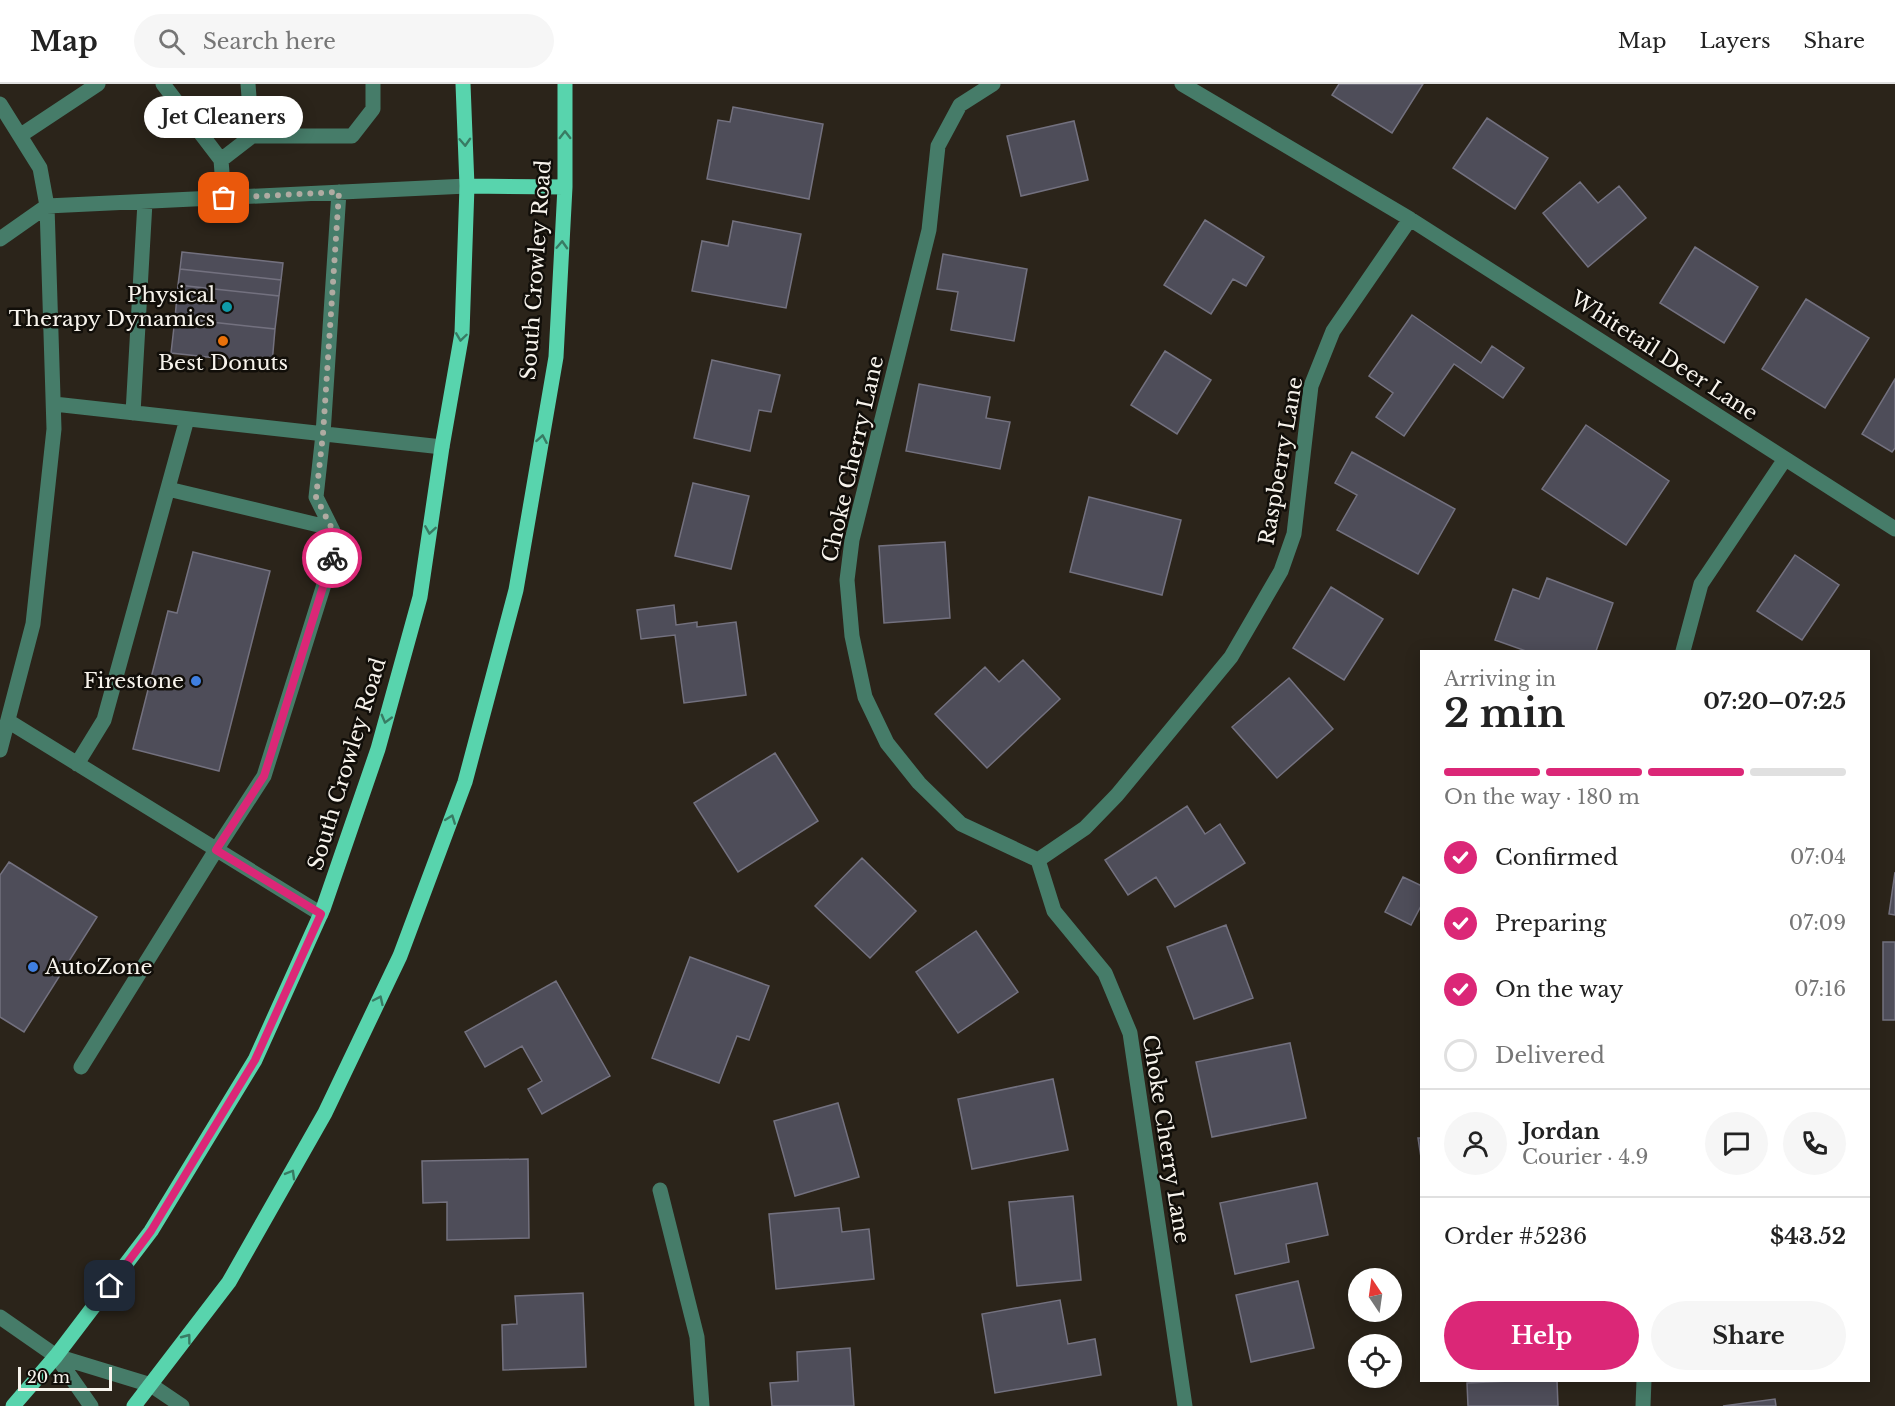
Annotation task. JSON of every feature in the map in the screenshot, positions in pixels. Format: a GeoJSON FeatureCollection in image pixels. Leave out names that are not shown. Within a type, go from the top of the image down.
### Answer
{"type":"FeatureCollection","features":[{"type":"Feature","properties":{"kind":"main road","name":"South Crowley Road"},"geometry":{"type":"LineString","coordinates":[[14,1406],[56,1356],[151,1231],[255,1060],[321,914],[378,749],[420,597],[442,447],[462,333],[467,186],[463,84]]}},
{"type":"Feature","properties":{"kind":"main road","name":"South Crowley Road"},"geometry":{"type":"LineString","coordinates":[[134,1406],[230,1282],[325,1113],[400,956],[465,783],[516,590],[552,381],[565,187],[565,84]]}},
{"type":"Feature","properties":{"kind":"main road"},"geometry":{"type":"LineString","coordinates":[[467,186],[565,187]]}},
{"type":"Feature","properties":{"kind":"street"},"geometry":{"type":"LineString","coordinates":[[21,135],[98,84]]}},
{"type":"Feature","properties":{"kind":"street"},"geometry":{"type":"LineString","coordinates":[[163,84],[221,160],[224,198]]}},
{"type":"Feature","properties":{"kind":"street"},"geometry":{"type":"LineString","coordinates":[[248,84],[252,136]]}},
{"type":"Feature","properties":{"kind":"street"},"geometry":{"type":"LineString","coordinates":[[221,160],[252,136],[352,136],[373,109],[373,84]]}},
{"type":"Feature","properties":{"kind":"street","name":"Choke Cherry Lane"},"geometry":{"type":"LineString","coordinates":[[993,84],[960,105],[938,146],[929,230],[852,540],[847,580],[852,636],[865,697],[887,743],[919,783],[961,824],[1038,860],[1054,910],[1105,973],[1130,1033],[1185,1406]]}},
{"type":"Feature","properties":{"kind":"street"},"geometry":{"type":"LineString","coordinates":[[1182,84],[1410,219]]}},
{"type":"Feature","properties":{"kind":"street"},"geometry":{"type":"LineString","coordinates":[[0,104],[40,168],[47,206],[54,404],[54,429],[33,624],[0,750]]}},
{"type":"Feature","properties":{"kind":"street"},"geometry":{"type":"LineString","coordinates":[[0,239],[47,206],[467,186]]}},
{"type":"Feature","properties":{"kind":"street"},"geometry":{"type":"LineString","coordinates":[[81,1067],[264,776],[332,559],[333,531],[316,497],[323,434],[339,192]]}},
{"type":"Feature","properties":{"kind":"street"},"geometry":{"type":"LineString","coordinates":[[133,412],[145,202]]}},
{"type":"Feature","properties":{"kind":"street","name":"Raspberry Lane"},"geometry":{"type":"LineString","coordinates":[[1038,860],[1084,828],[1117,795],[1232,657],[1281,571],[1294,534],[1311,386],[1334,331],[1410,219]]}},
{"type":"Feature","properties":{"kind":"street","name":"Whitetail Deer Lane"},"geometry":{"type":"LineString","coordinates":[[1410,219],[1895,529]]}},
{"type":"Feature","properties":{"kind":"street"},"geometry":{"type":"LineString","coordinates":[[54,404],[442,447]]}},
{"type":"Feature","properties":{"kind":"street"},"geometry":{"type":"LineString","coordinates":[[77,764],[104,720],[187,419]]}},
{"type":"Feature","properties":{"kind":"street"},"geometry":{"type":"LineString","coordinates":[[1683,650],[1701,584],[1785,459]]}},
{"type":"Feature","properties":{"kind":"street"},"geometry":{"type":"LineString","coordinates":[[168,489],[331,528]]}},
{"type":"Feature","properties":{"kind":"street"},"geometry":{"type":"LineString","coordinates":[[8,721],[321,914]]}},
{"type":"Feature","properties":{"kind":"street"},"geometry":{"type":"LineString","coordinates":[[660,1190],[697,1338],[702,1406]]}},
{"type":"Feature","properties":{"kind":"street"},"geometry":{"type":"LineString","coordinates":[[0,1317],[56,1356],[151,1385],[182,1406]]}},
{"type":"Feature","properties":{"kind":"street"},"geometry":{"type":"LineString","coordinates":[[56,1356],[91,1406]]}},
{"type":"Feature","properties":{"kind":"street"},"geometry":{"type":"LineString","coordinates":[[1643,1406],[1644,1382]]}},
{"type":"Feature","properties":{"kind":"building"},"geometry":{"type":"Polygon","coordinates":[[[1339,84],[1423,84],[1392,133],[1332,95],[1339,84]]]}},
{"type":"Feature","properties":{"kind":"building"},"geometry":{"type":"Polygon","coordinates":[[[733,107],[823,124],[809,199],[707,179],[718,120],[730,122],[733,107]]]}},
{"type":"Feature","properties":{"kind":"building"},"geometry":{"type":"Polygon","coordinates":[[[1487,118],[1548,158],[1515,209],[1453,168],[1487,118]]]}},
{"type":"Feature","properties":{"kind":"building"},"geometry":{"type":"Polygon","coordinates":[[[1074,121],[1088,180],[1021,196],[1007,136],[1074,121]]]}},
{"type":"Feature","properties":{"kind":"building"},"geometry":{"type":"Polygon","coordinates":[[[1580,182],[1598,203],[1619,186],[1646,218],[1588,267],[1543,213],[1580,182]]]}},
{"type":"Feature","properties":{"kind":"building"},"geometry":{"type":"Polygon","coordinates":[[[1205,220],[1264,257],[1246,286],[1233,279],[1211,314],[1164,285],[1205,220]]]}},
{"type":"Feature","properties":{"kind":"building"},"geometry":{"type":"Polygon","coordinates":[[[733,221],[801,234],[786,308],[692,291],[702,241],[728,246],[733,221]]]}},
{"type":"Feature","properties":{"kind":"building"},"geometry":{"type":"Polygon","coordinates":[[[1695,247],[1758,287],[1724,343],[1660,303],[1695,247]]]}},
{"type":"Feature","properties":{"kind":"building"},"geometry":{"type":"Polygon","coordinates":[[[182,252],[283,263],[281,280],[180,269],[182,252]]]}},
{"type":"Feature","properties":{"kind":"building"},"geometry":{"type":"Polygon","coordinates":[[[943,254],[1027,269],[1014,341],[951,330],[958,292],[937,289],[943,254]]]}},
{"type":"Feature","properties":{"kind":"building"},"geometry":{"type":"Polygon","coordinates":[[[180,269],[281,280],[279,296],[178,285],[180,269]]]}},
{"type":"Feature","properties":{"kind":"building","name":"Physical Therapy Dynamics"},"geometry":{"type":"Polygon","coordinates":[[[178,285],[279,296],[275,329],[175,318],[178,285]]]}},
{"type":"Feature","properties":{"kind":"building"},"geometry":{"type":"Polygon","coordinates":[[[1806,299],[1869,338],[1825,408],[1762,369],[1806,299]]]}},
{"type":"Feature","properties":{"kind":"building"},"geometry":{"type":"Polygon","coordinates":[[[1412,315],[1481,363],[1492,346],[1524,368],[1503,398],[1454,364],[1404,436],[1376,417],[1393,393],[1369,376],[1412,315]]]}},
{"type":"Feature","properties":{"kind":"building","name":"Best Donuts"},"geometry":{"type":"Polygon","coordinates":[[[175,318],[275,329],[272,364],[171,353],[175,318]]]}},
{"type":"Feature","properties":{"kind":"building"},"geometry":{"type":"Polygon","coordinates":[[[1165,351],[1211,380],[1177,434],[1131,405],[1165,351]]]}},
{"type":"Feature","properties":{"kind":"building"},"geometry":{"type":"Polygon","coordinates":[[[712,360],[780,375],[771,412],[759,410],[750,451],[694,438],[712,360]]]}},
{"type":"Feature","properties":{"kind":"building"},"geometry":{"type":"Polygon","coordinates":[[[1895,379],[1895,448],[1892,452],[1862,434],[1895,379]]]}},
{"type":"Feature","properties":{"kind":"building"},"geometry":{"type":"Polygon","coordinates":[[[919,384],[990,397],[986,418],[1010,422],[1000,469],[906,451],[919,384]]]}},
{"type":"Feature","properties":{"kind":"building"},"geometry":{"type":"Polygon","coordinates":[[[1586,425],[1669,481],[1626,545],[1542,489],[1586,425]]]}},
{"type":"Feature","properties":{"kind":"building"},"geometry":{"type":"Polygon","coordinates":[[[1352,452],[1455,509],[1418,574],[1337,530],[1357,495],[1335,483],[1352,452]]]}},
{"type":"Feature","properties":{"kind":"building"},"geometry":{"type":"Polygon","coordinates":[[[693,483],[749,496],[731,569],[675,556],[693,483]]]}},
{"type":"Feature","properties":{"kind":"building"},"geometry":{"type":"Polygon","coordinates":[[[1089,497],[1181,520],[1162,595],[1070,572],[1089,497]]]}},
{"type":"Feature","properties":{"kind":"building"},"geometry":{"type":"Polygon","coordinates":[[[945,542],[950,618],[884,623],[879,546],[945,542]]]}},
{"type":"Feature","properties":{"kind":"building","name":"Firestone"},"geometry":{"type":"Polygon","coordinates":[[[193,552],[270,571],[219,771],[133,749],[168,611],[177,613],[193,552]]]}},
{"type":"Feature","properties":{"kind":"building"},"geometry":{"type":"Polygon","coordinates":[[[1795,555],[1839,585],[1802,640],[1757,611],[1795,555]]]}},
{"type":"Feature","properties":{"kind":"building"},"geometry":{"type":"Polygon","coordinates":[[[1547,578],[1613,603],[1596,650],[1523,650],[1495,640],[1513,589],[1539,599],[1547,578]]]}},
{"type":"Feature","properties":{"kind":"building"},"geometry":{"type":"Polygon","coordinates":[[[1331,587],[1383,619],[1344,680],[1293,648],[1331,587]]]}},
{"type":"Feature","properties":{"kind":"building"},"geometry":{"type":"Polygon","coordinates":[[[674,605],[676,625],[697,622],[697,627],[736,622],[746,695],[684,703],[675,635],[641,639],[637,610],[674,605]]]}},
{"type":"Feature","properties":{"kind":"building"},"geometry":{"type":"Polygon","coordinates":[[[1023,660],[1060,699],[987,768],[935,714],[985,667],[999,682],[1023,660]]]}},
{"type":"Feature","properties":{"kind":"building"},"geometry":{"type":"Polygon","coordinates":[[[1289,678],[1333,729],[1277,778],[1232,727],[1289,678]]]}},
{"type":"Feature","properties":{"kind":"building"},"geometry":{"type":"Polygon","coordinates":[[[775,753],[818,821],[738,872],[694,803],[775,753]]]}},
{"type":"Feature","properties":{"kind":"building"},"geometry":{"type":"Polygon","coordinates":[[[1187,806],[1205,834],[1220,824],[1245,863],[1175,907],[1156,877],[1128,895],[1105,860],[1187,806]]]}},
{"type":"Feature","properties":{"kind":"building"},"geometry":{"type":"Polygon","coordinates":[[[862,858],[916,911],[870,958],[815,906],[862,858]]]}},
{"type":"Feature","properties":{"kind":"building","name":"AutoZone"},"geometry":{"type":"Polygon","coordinates":[[[9,862],[97,917],[24,1032],[0,1017],[0,875],[9,862]]]}},
{"type":"Feature","properties":{"kind":"building"},"geometry":{"type":"Polygon","coordinates":[[[1895,872],[1895,915],[1889,914],[1895,872]]]}},
{"type":"Feature","properties":{"kind":"building"},"geometry":{"type":"Polygon","coordinates":[[[1403,877],[1420,885],[1420,908],[1411,925],[1385,912],[1403,877]]]}},
{"type":"Feature","properties":{"kind":"building"},"geometry":{"type":"Polygon","coordinates":[[[1226,925],[1253,998],[1194,1019],[1167,947],[1226,925]]]}},
{"type":"Feature","properties":{"kind":"building"},"geometry":{"type":"Polygon","coordinates":[[[976,931],[1018,992],[958,1033],[916,972],[976,931]]]}},
{"type":"Feature","properties":{"kind":"building"},"geometry":{"type":"Polygon","coordinates":[[[1883,942],[1895,942],[1895,1020],[1883,1020],[1883,942]]]}},
{"type":"Feature","properties":{"kind":"building"},"geometry":{"type":"Polygon","coordinates":[[[690,957],[769,986],[749,1040],[737,1036],[719,1083],[652,1058],[690,957]]]}},
{"type":"Feature","properties":{"kind":"building"},"geometry":{"type":"Polygon","coordinates":[[[556,981],[610,1076],[542,1114],[528,1089],[542,1081],[522,1046],[485,1067],[465,1032],[556,981]]]}},
{"type":"Feature","properties":{"kind":"building"},"geometry":{"type":"Polygon","coordinates":[[[1290,1043],[1306,1118],[1212,1137],[1196,1062],[1290,1043]]]}},
{"type":"Feature","properties":{"kind":"building"},"geometry":{"type":"Polygon","coordinates":[[[1053,1079],[1068,1150],[972,1169],[958,1099],[1053,1079]]]}},
{"type":"Feature","properties":{"kind":"building"},"geometry":{"type":"Polygon","coordinates":[[[838,1103],[859,1177],[795,1196],[774,1121],[838,1103]]]}},
{"type":"Feature","properties":{"kind":"building"},"geometry":{"type":"Polygon","coordinates":[[[528,1159],[529,1238],[447,1240],[447,1202],[423,1203],[422,1161],[528,1159]]]}},
{"type":"Feature","properties":{"kind":"building"},"geometry":{"type":"Polygon","coordinates":[[[1317,1183],[1328,1235],[1286,1244],[1289,1262],[1235,1274],[1220,1203],[1317,1183]]]}},
{"type":"Feature","properties":{"kind":"building"},"geometry":{"type":"Polygon","coordinates":[[[1073,1196],[1081,1280],[1017,1286],[1009,1202],[1073,1196]]]}},
{"type":"Feature","properties":{"kind":"building"},"geometry":{"type":"Polygon","coordinates":[[[839,1208],[842,1232],[869,1229],[874,1279],[776,1289],[769,1214],[839,1208]]]}},
{"type":"Feature","properties":{"kind":"building"},"geometry":{"type":"Polygon","coordinates":[[[1298,1281],[1314,1348],[1251,1362],[1236,1295],[1298,1281]]]}},
{"type":"Feature","properties":{"kind":"building"},"geometry":{"type":"Polygon","coordinates":[[[583,1293],[586,1367],[503,1370],[502,1325],[517,1324],[515,1296],[583,1293]]]}},
{"type":"Feature","properties":{"kind":"building"},"geometry":{"type":"Polygon","coordinates":[[[1060,1300],[1068,1344],[1095,1339],[1101,1375],[995,1393],[982,1314],[1060,1300]]]}},
{"type":"Feature","properties":{"kind":"building"},"geometry":{"type":"Polygon","coordinates":[[[850,1348],[854,1406],[772,1406],[770,1383],[798,1381],[797,1352],[850,1348]]]}},
{"type":"Feature","properties":{"kind":"building"},"geometry":{"type":"Polygon","coordinates":[[[1557,1382],[1558,1406],[1468,1406],[1467,1383],[1557,1382]]]}},
{"type":"Feature","properties":{"kind":"building"},"geometry":{"type":"Polygon","coordinates":[[[1775,1399],[1776,1406],[1723,1406],[1775,1399]]]}},
{"type":"Feature","properties":{"kind":"way so far"},"geometry":{"type":"LineString","coordinates":[[224,198],[339,192],[323,434],[316,497],[333,531],[332,558]]}},
{"type":"Feature","properties":{"kind":"place","name":"Jet Cleaners"},"geometry":{"type":"Point","coordinates":[224,198]}},
{"type":"Feature","properties":{"kind":"place","name":"Physical Therapy Dynamics"},"geometry":{"type":"Point","coordinates":[227,307]}},
{"type":"Feature","properties":{"kind":"place","name":"Best Donuts"},"geometry":{"type":"Point","coordinates":[223,341]}},
{"type":"Feature","properties":{"kind":"place","name":"Firestone"},"geometry":{"type":"Point","coordinates":[196,681]}},
{"type":"Feature","properties":{"kind":"place","name":"AutoZone"},"geometry":{"type":"Point","coordinates":[33,967]}},
{"type":"Feature","properties":{"kind":"route"},"geometry":{"type":"LineString","coordinates":[[110,1286],[151,1231],[255,1060],[321,914],[216,850],[264,776],[332,558]]}}]}
